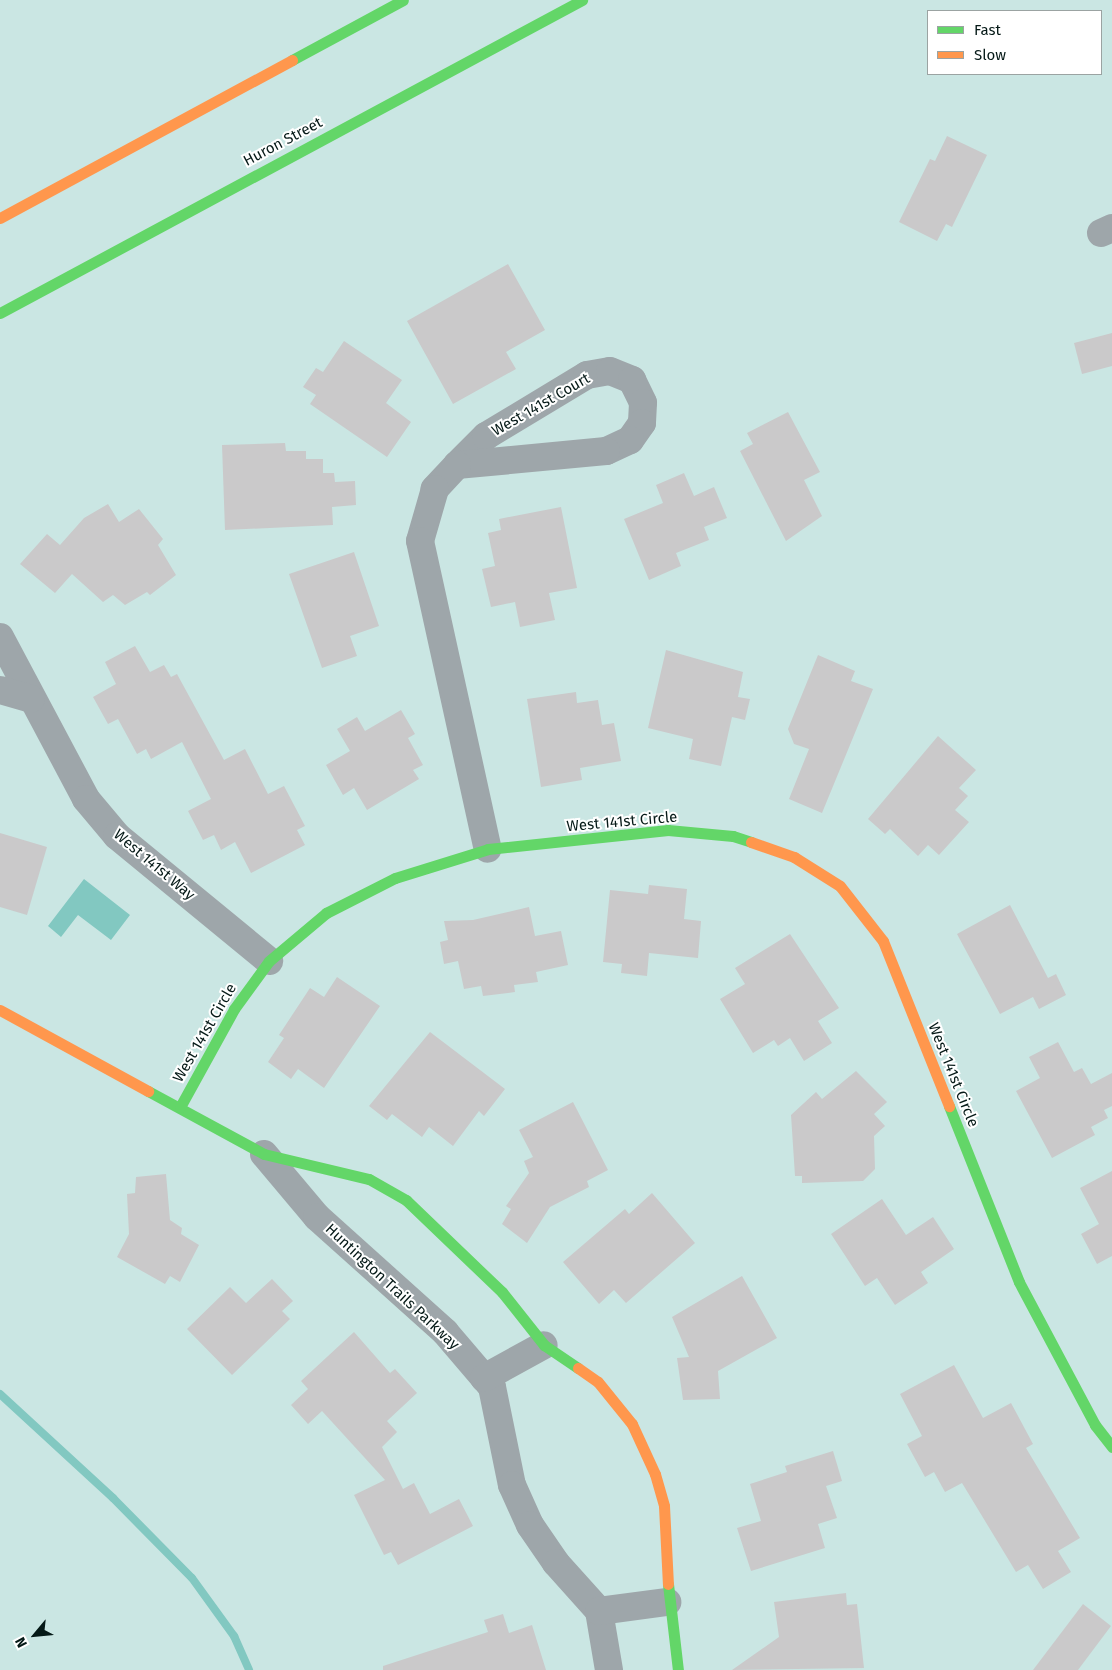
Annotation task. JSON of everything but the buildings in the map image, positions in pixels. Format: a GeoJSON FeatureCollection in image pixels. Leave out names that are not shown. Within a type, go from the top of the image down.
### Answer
{"type":"FeatureCollection","features":[{"type":"Feature","properties":{"kind":"street"},"geometry":{"type":"LineString","coordinates":[[0,218],[403,0]]}},
{"type":"Feature","properties":{"kind":"street","name":"Huron Street"},"geometry":{"type":"LineString","coordinates":[[0,313],[582,0]]}},
{"type":"Feature","properties":{"kind":"street","name":"West 141st Court"},"geometry":{"type":"LineString","coordinates":[[457,465],[606,451],[630,440],[642,423],[643,403],[632,380],[610,371],[587,375],[486,436],[457,465],[435,489],[420,541],[488,850]]}},
{"type":"Feature","properties":{"kind":"street","name":"West 141st Way"},"geometry":{"type":"LineString","coordinates":[[0,637],[31,700],[86,799],[117,836],[269,961]]}},
{"type":"Feature","properties":{"kind":"street"},"geometry":{"type":"LineString","coordinates":[[0,690],[31,700]]}},
{"type":"Feature","properties":{"kind":"street","name":"West 141st Circle"},"geometry":{"type":"LineString","coordinates":[[180,1107],[234,1009],[269,961],[326,913],[396,878],[488,850],[668,830],[724,835],[794,857],[840,886],[883,941],[1019,1282],[1095,1425],[1112,1447]]}},
{"type":"Feature","properties":{"kind":"street","name":"Huntington Trails Parkway"},"geometry":{"type":"LineString","coordinates":[[0,1010],[264,1154],[369,1179],[406,1200],[495,1285],[544,1345],[598,1382],[632,1424],[655,1474],[664,1506],[669,1556],[667,1602],[678,1670]]}},
{"type":"Feature","properties":{"kind":"street","name":"Huntington Trails Parkway"},"geometry":{"type":"LineString","coordinates":[[264,1154],[317,1217],[444,1332],[492,1387],[512,1485],[530,1525],[556,1563],[599,1610]]}},
{"type":"Feature","properties":{"kind":"street"},"geometry":{"type":"LineString","coordinates":[[484,1378],[544,1345]]}},
{"type":"Feature","properties":{"kind":"street"},"geometry":{"type":"LineString","coordinates":[[609,1670],[599,1610],[667,1602]]}},
{"type":"Feature","properties":{"kind":"water"},"geometry":{"type":"Polygon","coordinates":[[[84,879],[130,915],[111,940],[78,915],[61,937],[48,926],[84,879]]]}},
{"type":"Feature","properties":{"kind":"waterway"},"geometry":{"type":"LineString","coordinates":[[0,1394],[113,1498],[192,1578],[234,1636],[249,1670]]}},
{"type":"Feature","properties":{"kind":"traffic: fast"},"geometry":{"type":"LineString","coordinates":[[292,60],[403,0]]}},
{"type":"Feature","properties":{"kind":"traffic: fast"},"geometry":{"type":"LineString","coordinates":[[0,313],[582,0]]}},
{"type":"Feature","properties":{"kind":"traffic: fast"},"geometry":{"type":"LineString","coordinates":[[180,1107],[234,1009],[269,961],[326,913],[395,878],[488,849],[668,830],[733,836],[751,842]]}},
{"type":"Feature","properties":{"kind":"traffic: fast"},"geometry":{"type":"LineString","coordinates":[[148,1091],[264,1154],[369,1179],[406,1200],[502,1292],[544,1345],[578,1368]]}},
{"type":"Feature","properties":{"kind":"traffic: fast"},"geometry":{"type":"LineString","coordinates":[[949,1106],[1019,1282],[1095,1425],[1112,1447]]}},
{"type":"Feature","properties":{"kind":"traffic: fast"},"geometry":{"type":"LineString","coordinates":[[668,1584],[678,1670]]}},
{"type":"Feature","properties":{"kind":"traffic: slow"},"geometry":{"type":"LineString","coordinates":[[0,218],[292,60]]}},
{"type":"Feature","properties":{"kind":"traffic: slow"},"geometry":{"type":"LineString","coordinates":[[751,842],[794,857],[840,886],[883,941],[949,1106]]}},
{"type":"Feature","properties":{"kind":"traffic: slow"},"geometry":{"type":"LineString","coordinates":[[0,1010],[148,1091]]}},
{"type":"Feature","properties":{"kind":"traffic: slow"},"geometry":{"type":"LineString","coordinates":[[578,1368],[598,1382],[632,1424],[655,1474],[664,1506],[668,1584]]}}]}
